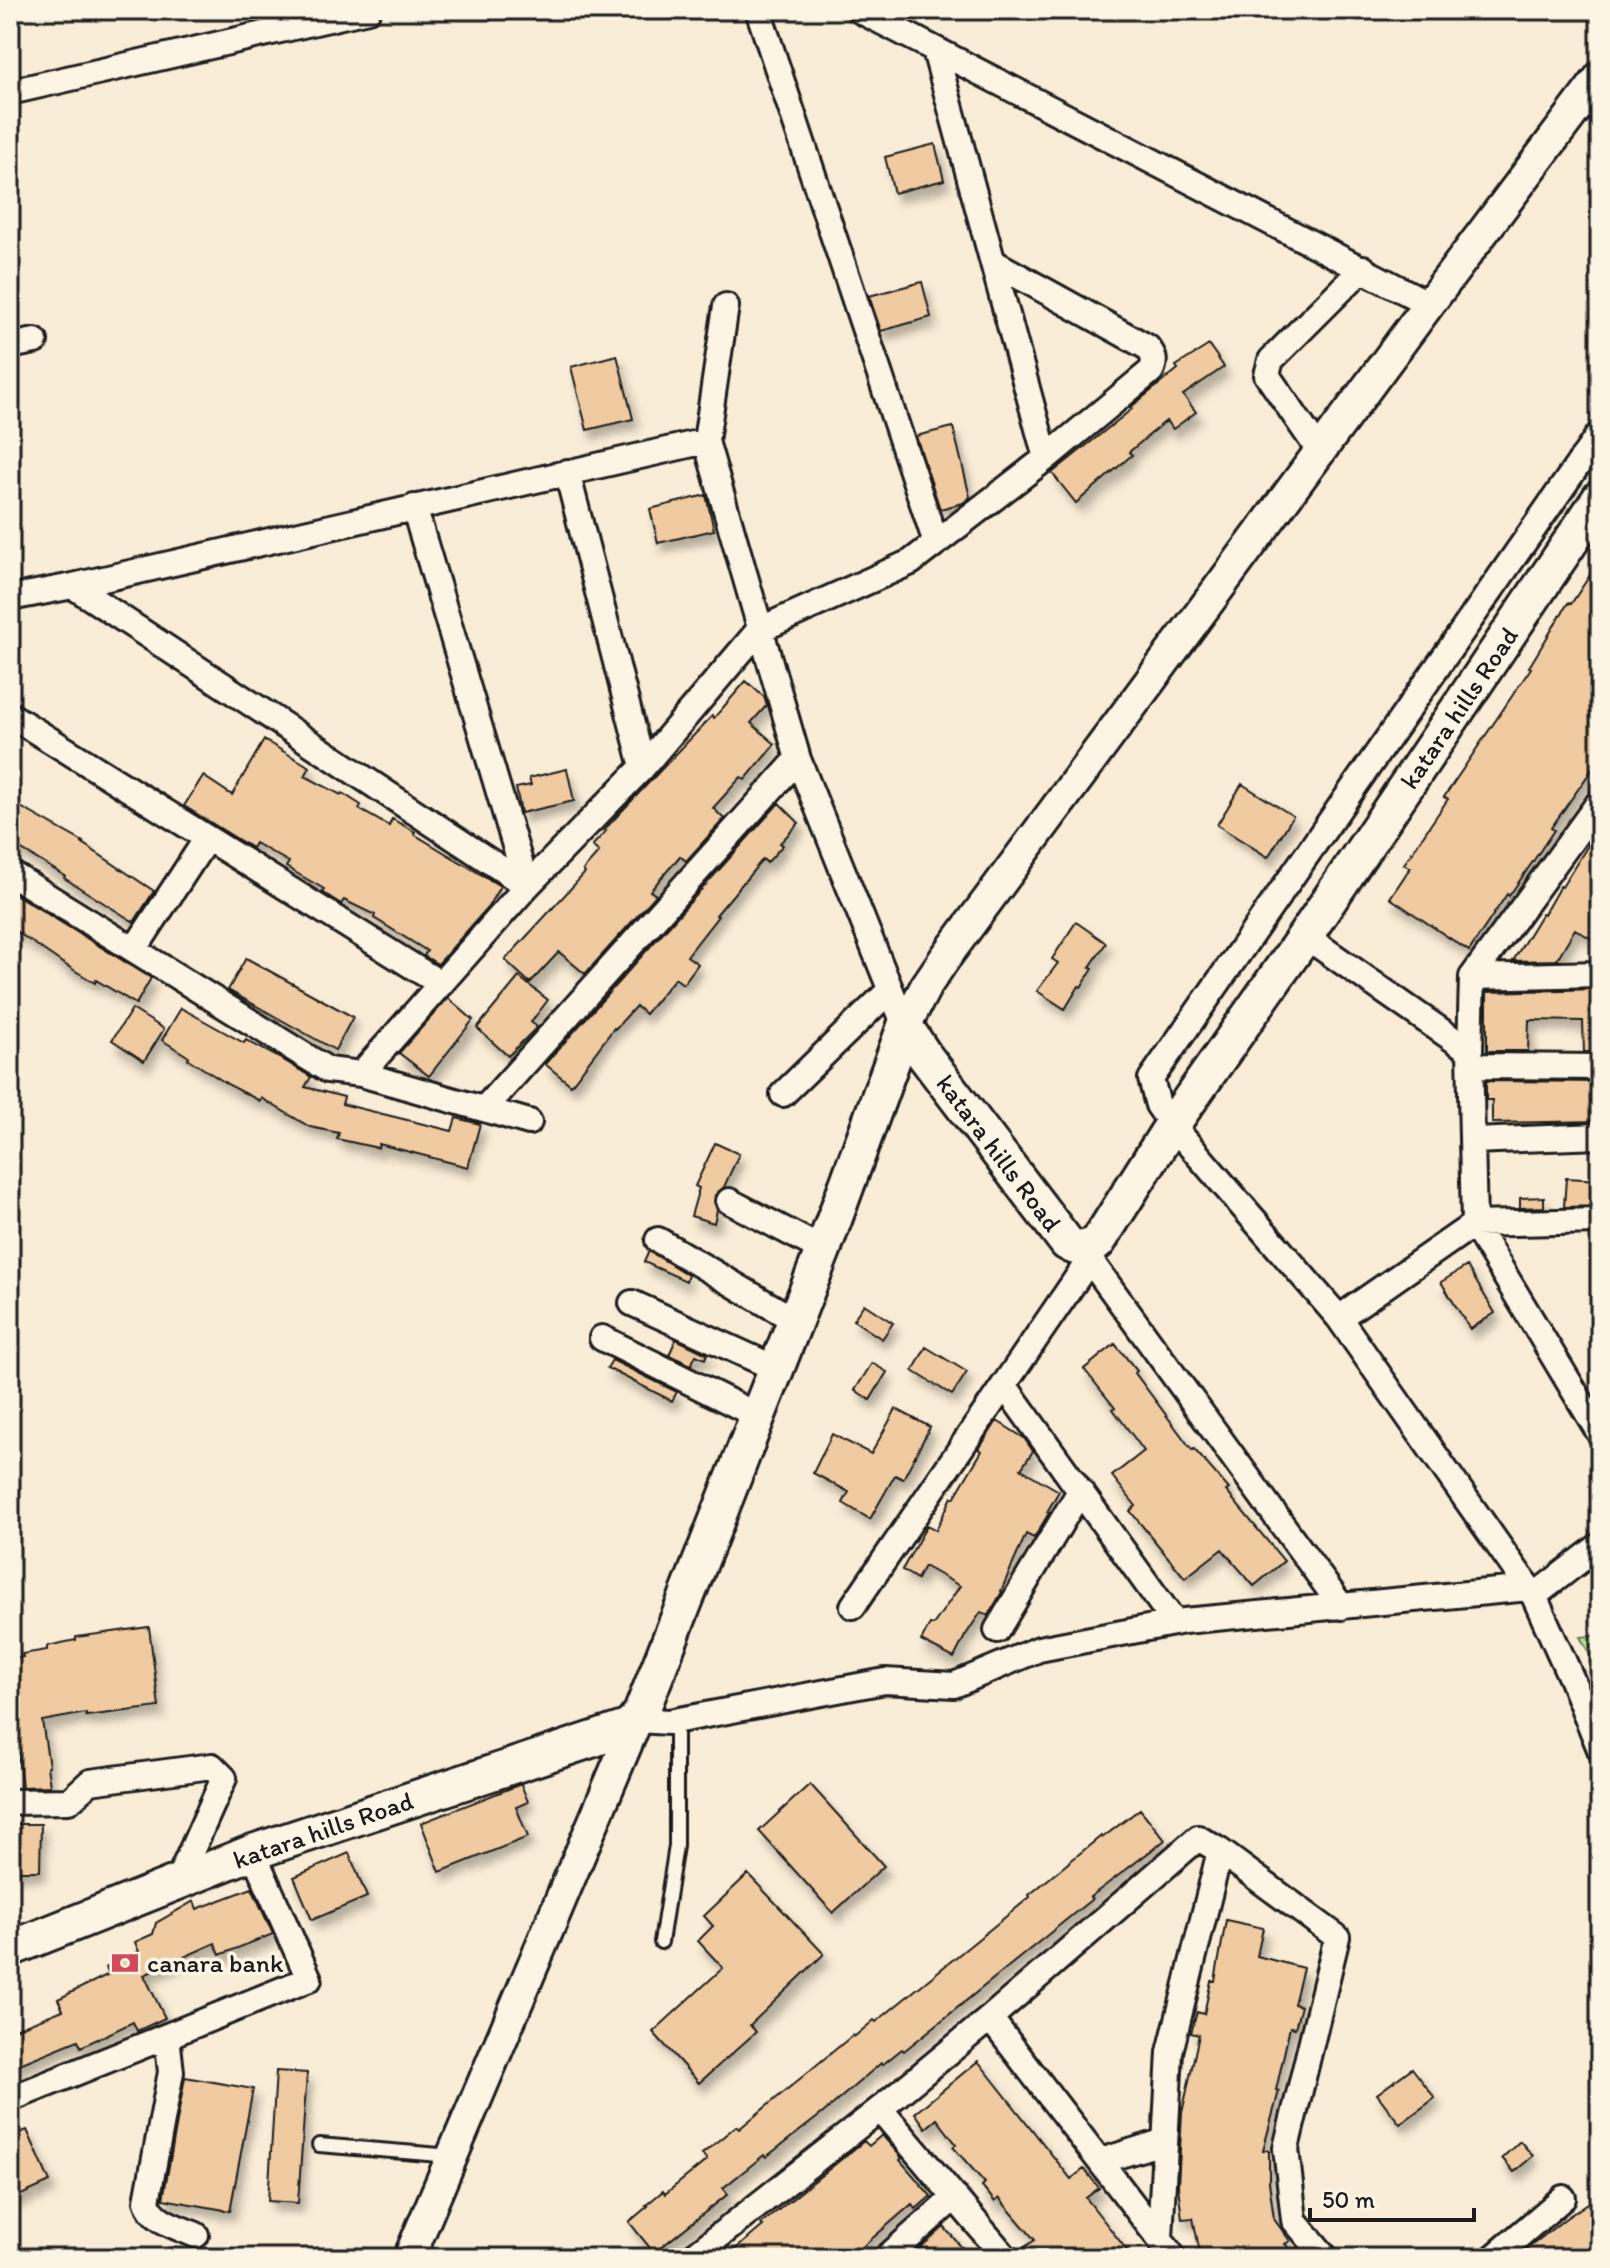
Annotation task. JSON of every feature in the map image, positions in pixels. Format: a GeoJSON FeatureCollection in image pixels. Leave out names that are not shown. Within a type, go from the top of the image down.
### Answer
{"type":"FeatureCollection","features":[{"type":"Feature","properties":{"kind":"main road","name":"katara hills Road"},"geometry":{"type":"LineString","coordinates":[[905,1026],[1067,1243],[1086,1254],[1098,1242],[1172,1125],[1305,936],[1600,498]]}},
{"type":"Feature","properties":{"kind":"main road"},"geometry":{"type":"LineString","coordinates":[[654,1722],[758,1416],[905,1026]]}},
{"type":"Feature","properties":{"kind":"main road","name":"katara hills Road"},"geometry":{"type":"LineString","coordinates":[[10,1949],[253,1852],[630,1727],[654,1722]]}},
{"type":"Feature","properties":{"kind":"street"},"geometry":{"type":"LineString","coordinates":[[10,92],[368,10]]}},
{"type":"Feature","properties":{"kind":"street"},"geometry":{"type":"LineString","coordinates":[[758,10],[936,543]]}},
{"type":"Feature","properties":{"kind":"street"},"geometry":{"type":"LineString","coordinates":[[859,10],[1429,304]]}},
{"type":"Feature","properties":{"kind":"street"},"geometry":{"type":"LineString","coordinates":[[935,50],[1046,458]]}},
{"type":"Feature","properties":{"kind":"street"},"geometry":{"type":"LineString","coordinates":[[905,1026],[945,958],[1600,77]]}},
{"type":"Feature","properties":{"kind":"street"},"geometry":{"type":"LineString","coordinates":[[361,1074],[527,886],[643,767],[759,630],[911,562],[1046,458],[1151,371],[1155,364],[1154,357],[1147,347],[993,262]]}},
{"type":"Feature","properties":{"kind":"street"},"geometry":{"type":"LineString","coordinates":[[1320,452],[1267,375],[1268,365],[1363,268]]}},
{"type":"Feature","properties":{"kind":"street"},"geometry":{"type":"LineString","coordinates":[[726,306],[706,441],[798,759],[905,1026]]}},
{"type":"Feature","properties":{"kind":"street"},"geometry":{"type":"LineString","coordinates":[[10,346],[35,341]]}},
{"type":"Feature","properties":{"kind":"street"},"geometry":{"type":"LineString","coordinates":[[1600,433],[1151,1079],[1158,1105],[1172,1125],[1339,1318],[1532,1592],[1600,1749]]}},
{"type":"Feature","properties":{"kind":"street"},"geometry":{"type":"LineString","coordinates":[[10,598],[706,441]]}},
{"type":"Feature","properties":{"kind":"street"},"geometry":{"type":"LineString","coordinates":[[567,472],[643,767]]}},
{"type":"Feature","properties":{"kind":"street"},"geometry":{"type":"LineString","coordinates":[[414,507],[527,886]]}},
{"type":"Feature","properties":{"kind":"street"},"geometry":{"type":"LineString","coordinates":[[73,586],[527,886]]}},
{"type":"Feature","properties":{"kind":"street"},"geometry":{"type":"LineString","coordinates":[[10,715],[441,984]]}},
{"type":"Feature","properties":{"kind":"street"},"geometry":{"type":"LineString","coordinates":[[484,1109],[798,759]]}},
{"type":"Feature","properties":{"kind":"street"},"geometry":{"type":"LineString","coordinates":[[1600,801],[1472,977],[1471,1058],[1474,1224],[1600,1434]]}},
{"type":"Feature","properties":{"kind":"street"},"geometry":{"type":"LineString","coordinates":[[134,950],[207,838]]}},
{"type":"Feature","properties":{"kind":"street"},"geometry":{"type":"LineString","coordinates":[[10,873],[328,1070],[361,1074],[529,1122]]}},
{"type":"Feature","properties":{"kind":"street"},"geometry":{"type":"LineString","coordinates":[[1305,936],[1471,1058],[1600,1067]]}},
{"type":"Feature","properties":{"kind":"street"},"geometry":{"type":"LineString","coordinates":[[1472,977],[1600,974]]}},
{"type":"Feature","properties":{"kind":"street"},"geometry":{"type":"LineString","coordinates":[[783,1094],[890,990]]}},
{"type":"Feature","properties":{"kind":"street"},"geometry":{"type":"LineString","coordinates":[[1473,1141],[1600,1136]]}},
{"type":"Feature","properties":{"kind":"street"},"geometry":{"type":"LineString","coordinates":[[729,1201],[823,1250]]}},
{"type":"Feature","properties":{"kind":"street"},"geometry":{"type":"LineString","coordinates":[[1339,1318],[1474,1224],[1600,1221]]}},
{"type":"Feature","properties":{"kind":"street"},"geometry":{"type":"LineString","coordinates":[[658,1240],[796,1321]]}},
{"type":"Feature","properties":{"kind":"street"},"geometry":{"type":"LineString","coordinates":[[853,1606],[1004,1385],[1086,1254],[1342,1607]]}},
{"type":"Feature","properties":{"kind":"street"},"geometry":{"type":"LineString","coordinates":[[632,1303],[777,1369]]}},
{"type":"Feature","properties":{"kind":"street"},"geometry":{"type":"LineString","coordinates":[[602,1338],[758,1416]]}},
{"type":"Feature","properties":{"kind":"street"},"geometry":{"type":"LineString","coordinates":[[1004,1385],[1175,1623]]}},
{"type":"Feature","properties":{"kind":"street"},"geometry":{"type":"LineString","coordinates":[[997,1630],[1080,1491]]}},
{"type":"Feature","properties":{"kind":"street"},"geometry":{"type":"LineString","coordinates":[[1532,1592],[1600,1545]]}},
{"type":"Feature","properties":{"kind":"street","name":"katara hills Road"},"geometry":{"type":"LineString","coordinates":[[654,1722],[885,1681],[954,1685],[1039,1649],[1175,1623],[1532,1592]]}},
{"type":"Feature","properties":{"kind":"street"},"geometry":{"type":"LineString","coordinates":[[409,2258],[452,2156],[654,1722]]}},
{"type":"Feature","properties":{"kind":"street"},"geometry":{"type":"LineString","coordinates":[[10,1802],[69,1801],[90,1782],[212,1766],[224,1778],[177,1883]]}},
{"type":"Feature","properties":{"kind":"street"},"geometry":{"type":"LineString","coordinates":[[691,2258],[990,2018],[1198,1838],[1337,1937],[1286,2148],[1294,2220],[1326,2258]]}},
{"type":"Feature","properties":{"kind":"street"},"geometry":{"type":"LineString","coordinates":[[1167,2248],[1165,2141],[1170,2052],[1220,1851]]}},
{"type":"Feature","properties":{"kind":"street"},"geometry":{"type":"LineString","coordinates":[[10,2099],[309,1979],[253,1852]]}},
{"type":"Feature","properties":{"kind":"street"},"geometry":{"type":"LineString","coordinates":[[990,2018],[1167,2248]]}},
{"type":"Feature","properties":{"kind":"street"},"geometry":{"type":"LineString","coordinates":[[167,2036],[171,2072],[147,2201],[149,2208],[160,2219],[196,2235]]}},
{"type":"Feature","properties":{"kind":"street"},"geometry":{"type":"LineString","coordinates":[[880,2109],[1006,2258]]}},
{"type":"Feature","properties":{"kind":"street"},"geometry":{"type":"LineString","coordinates":[[1101,2161],[1165,2141]]}},
{"type":"Feature","properties":{"kind":"street"},"geometry":{"type":"LineString","coordinates":[[886,2258],[955,2197]]}},
{"type":"Feature","properties":{"kind":"street"},"geometry":{"type":"LineString","coordinates":[[1493,2258],[1563,2198]]}},
{"type":"Feature","properties":{"kind":"lane"},"geometry":{"type":"LineString","coordinates":[[654,1722],[676,1846],[661,1942]]}},
{"type":"Feature","properties":{"kind":"lane"},"geometry":{"type":"LineString","coordinates":[[319,2145],[452,2156]]}},
{"type":"Feature","properties":{"kind":"green space"},"geometry":{"type":"Polygon","coordinates":[[[1600,1635],[1600,1672],[1580,1637],[1600,1635]]]}},
{"type":"Feature","properties":{"kind":"building"},"geometry":{"type":"Polygon","coordinates":[[[935,144],[944,180],[894,193],[885,157],[935,144]]]}},
{"type":"Feature","properties":{"kind":"building"},"geometry":{"type":"Polygon","coordinates":[[[922,282],[931,317],[881,331],[869,296],[922,282]]]}},
{"type":"Feature","properties":{"kind":"building"},"geometry":{"type":"Polygon","coordinates":[[[1209,345],[1224,367],[1183,395],[1196,412],[1173,429],[1166,421],[1076,503],[1052,473],[1132,409],[1178,369],[1176,366],[1209,345]]]}},
{"type":"Feature","properties":{"kind":"building"},"geometry":{"type":"Polygon","coordinates":[[[617,355],[633,419],[587,430],[571,367],[617,355]]]}},
{"type":"Feature","properties":{"kind":"building"},"geometry":{"type":"Polygon","coordinates":[[[953,427],[970,497],[963,503],[940,509],[916,436],[953,427]]]}},
{"type":"Feature","properties":{"kind":"building"},"geometry":{"type":"Polygon","coordinates":[[[706,495],[714,530],[658,543],[650,509],[706,495]]]}},
{"type":"Feature","properties":{"kind":"building"},"geometry":{"type":"Polygon","coordinates":[[[1600,560],[1600,758],[1551,828],[1554,830],[1534,860],[1469,951],[1390,898],[1410,868],[1404,864],[1448,799],[1444,797],[1531,668],[1568,603],[1571,604],[1600,560]]]}},
{"type":"Feature","properties":{"kind":"building"},"geometry":{"type":"Polygon","coordinates":[[[746,681],[764,697],[767,705],[751,723],[775,744],[745,780],[741,777],[713,808],[724,819],[686,861],[680,856],[650,891],[656,895],[585,974],[559,952],[530,983],[505,960],[585,873],[583,870],[599,852],[592,846],[604,830],[746,681]]]}},
{"type":"Feature","properties":{"kind":"building"},"geometry":{"type":"Polygon","coordinates":[[[264,740],[310,767],[305,776],[342,793],[361,805],[359,809],[389,826],[392,819],[500,886],[488,907],[438,964],[424,956],[427,951],[374,918],[375,915],[344,900],[341,904],[322,892],[324,889],[286,867],[289,862],[255,843],[252,848],[184,806],[203,776],[232,795],[264,740]]]}},
{"type":"Feature","properties":{"kind":"building"},"geometry":{"type":"Polygon","coordinates":[[[567,769],[574,801],[521,813],[516,788],[531,785],[529,778],[567,769]]]}},
{"type":"Feature","properties":{"kind":"building"},"geometry":{"type":"Polygon","coordinates":[[[1242,784],[1293,816],[1268,857],[1217,825],[1242,784]]]}},
{"type":"Feature","properties":{"kind":"building"},"geometry":{"type":"Polygon","coordinates":[[[10,801],[83,842],[154,891],[134,922],[10,843],[10,801]]]}},
{"type":"Feature","properties":{"kind":"building"},"geometry":{"type":"Polygon","coordinates":[[[779,803],[799,823],[767,863],[763,859],[716,915],[687,956],[698,964],[683,984],[675,978],[645,1014],[636,1006],[614,1028],[571,1085],[545,1064],[779,803]]]}},
{"type":"Feature","properties":{"kind":"building"},"geometry":{"type":"Polygon","coordinates":[[[1600,826],[1600,944],[1575,929],[1559,960],[1513,961],[1542,913],[1600,826]]]}},
{"type":"Feature","properties":{"kind":"building"},"geometry":{"type":"Polygon","coordinates":[[[10,891],[151,978],[136,1004],[96,980],[95,983],[10,927],[10,891]]]}},
{"type":"Feature","properties":{"kind":"building"},"geometry":{"type":"Polygon","coordinates":[[[1076,922],[1106,943],[1065,1009],[1037,991],[1058,963],[1052,959],[1076,922]]]}},
{"type":"Feature","properties":{"kind":"building"},"geometry":{"type":"Polygon","coordinates":[[[246,958],[353,1017],[335,1050],[228,990],[246,958]]]}},
{"type":"Feature","properties":{"kind":"building"},"geometry":{"type":"Polygon","coordinates":[[[519,977],[548,1000],[531,1022],[537,1027],[508,1056],[477,1028],[519,977]]]}},
{"type":"Feature","properties":{"kind":"building"},"geometry":{"type":"Polygon","coordinates":[[[1600,989],[1600,1052],[1584,1052],[1583,1021],[1529,1020],[1528,1051],[1487,1051],[1487,992],[1600,989]]]}},
{"type":"Feature","properties":{"kind":"building"},"geometry":{"type":"Polygon","coordinates":[[[448,998],[473,1020],[429,1076],[399,1053],[448,998]]]}},
{"type":"Feature","properties":{"kind":"building"},"geometry":{"type":"Polygon","coordinates":[[[181,1008],[244,1043],[246,1040],[285,1061],[311,1077],[305,1087],[344,1097],[342,1104],[452,1131],[456,1118],[480,1124],[468,1167],[379,1144],[378,1148],[337,1139],[339,1133],[310,1127],[261,1098],[260,1101],[229,1085],[162,1040],[181,1008]]]}},
{"type":"Feature","properties":{"kind":"building"},"geometry":{"type":"Polygon","coordinates":[[[132,1009],[164,1029],[144,1061],[112,1040],[132,1009]]]}},
{"type":"Feature","properties":{"kind":"building"},"geometry":{"type":"Polygon","coordinates":[[[1486,1081],[1600,1082],[1600,1121],[1492,1123],[1492,1100],[1486,1100],[1486,1081]]]}},
{"type":"Feature","properties":{"kind":"building"},"geometry":{"type":"Polygon","coordinates":[[[715,1143],[739,1154],[724,1187],[715,1195],[717,1210],[714,1223],[691,1216],[699,1188],[695,1186],[715,1143]]]}},
{"type":"Feature","properties":{"kind":"building"},"geometry":{"type":"Polygon","coordinates":[[[1566,1178],[1600,1180],[1600,1206],[1564,1207],[1566,1178]]]}},
{"type":"Feature","properties":{"kind":"building"},"geometry":{"type":"Polygon","coordinates":[[[1544,1197],[1544,1207],[1520,1208],[1520,1198],[1544,1197]]]}},
{"type":"Feature","properties":{"kind":"building"},"geometry":{"type":"Polygon","coordinates":[[[649,1251],[688,1275],[686,1281],[644,1262],[649,1251]]]}},
{"type":"Feature","properties":{"kind":"building"},"geometry":{"type":"Polygon","coordinates":[[[1467,1266],[1495,1313],[1470,1329],[1441,1282],[1467,1266]]]}},
{"type":"Feature","properties":{"kind":"building"},"geometry":{"type":"Polygon","coordinates":[[[864,1304],[893,1323],[882,1339],[853,1320],[864,1304]]]}},
{"type":"Feature","properties":{"kind":"building"},"geometry":{"type":"Polygon","coordinates":[[[676,1339],[707,1354],[705,1359],[696,1355],[691,1365],[669,1355],[676,1339]]]}},
{"type":"Feature","properties":{"kind":"building"},"geometry":{"type":"Polygon","coordinates":[[[1115,1344],[1192,1450],[1229,1489],[1226,1491],[1284,1561],[1254,1586],[1222,1549],[1185,1578],[1130,1511],[1136,1506],[1112,1476],[1144,1451],[1084,1369],[1115,1344]]]}},
{"type":"Feature","properties":{"kind":"building"},"geometry":{"type":"Polygon","coordinates":[[[926,1347],[967,1372],[952,1395],[913,1371],[926,1347]]]}},
{"type":"Feature","properties":{"kind":"building"},"geometry":{"type":"Polygon","coordinates":[[[612,1360],[677,1392],[672,1401],[607,1368],[612,1360]]]}},
{"type":"Feature","properties":{"kind":"building"},"geometry":{"type":"Polygon","coordinates":[[[872,1363],[887,1372],[870,1400],[855,1390],[872,1363]]]}},
{"type":"Feature","properties":{"kind":"building"},"geometry":{"type":"Polygon","coordinates":[[[896,1409],[930,1427],[903,1479],[895,1475],[870,1519],[843,1503],[849,1492],[813,1473],[832,1434],[871,1454],[896,1409]]]}},
{"type":"Feature","properties":{"kind":"building"},"geometry":{"type":"Polygon","coordinates":[[[997,1421],[1024,1438],[1033,1451],[1021,1469],[1059,1491],[1034,1538],[1026,1534],[1002,1592],[988,1616],[981,1612],[954,1658],[921,1641],[930,1624],[933,1625],[960,1586],[924,1566],[917,1579],[902,1570],[927,1525],[936,1530],[997,1421]]]}},
{"type":"Feature","properties":{"kind":"building"},"geometry":{"type":"Polygon","coordinates":[[[149,1627],[159,1707],[86,1716],[86,1713],[42,1721],[50,1786],[22,1787],[14,1725],[10,1726],[10,1659],[47,1650],[47,1646],[76,1640],[76,1637],[149,1627]]]}},
{"type":"Feature","properties":{"kind":"building"},"geometry":{"type":"Polygon","coordinates":[[[521,1784],[528,1802],[516,1807],[528,1837],[440,1872],[421,1823],[521,1784]]]}},
{"type":"Feature","properties":{"kind":"building"},"geometry":{"type":"Polygon","coordinates":[[[810,1784],[884,1866],[833,1913],[759,1831],[810,1784]]]}},
{"type":"Feature","properties":{"kind":"building"},"geometry":{"type":"Polygon","coordinates":[[[1140,1809],[1165,1840],[1090,1897],[1092,1899],[904,2051],[902,2049],[881,2063],[823,2113],[723,2188],[728,2194],[654,2253],[629,2222],[646,2205],[663,2191],[665,2194],[707,2160],[702,2154],[736,2126],[739,2129],[853,2035],[874,2020],[876,2022],[1101,1836],[1140,1809]]]}},
{"type":"Feature","properties":{"kind":"building"},"geometry":{"type":"Polygon","coordinates":[[[10,1824],[41,1824],[40,1871],[10,1871],[10,1824]]]}},
{"type":"Feature","properties":{"kind":"building"},"geometry":{"type":"Polygon","coordinates":[[[349,1853],[367,1897],[312,1920],[294,1877],[349,1853]]]}},
{"type":"Feature","properties":{"kind":"building"},"geometry":{"type":"Polygon","coordinates":[[[748,1874],[824,1954],[750,2025],[756,2032],[699,2083],[653,2032],[723,1968],[698,1941],[713,1926],[704,1916],[748,1874]]]}},
{"type":"Feature","properties":{"kind":"building"},"geometry":{"type":"Polygon","coordinates":[[[252,1888],[273,1934],[220,1955],[215,1943],[144,1975],[165,2018],[137,2031],[133,2022],[81,2047],[78,2040],[10,2068],[10,2031],[63,2010],[58,1999],[109,1974],[106,1967],[139,1952],[135,1942],[153,1934],[156,1923],[194,1901],[197,1909],[252,1888]]]}},
{"type":"Feature","properties":{"kind":"building"},"geometry":{"type":"Polygon","coordinates":[[[1226,1920],[1263,1928],[1257,1956],[1303,1968],[1294,2004],[1301,2006],[1295,2028],[1290,2027],[1276,2090],[1279,2091],[1263,2150],[1269,2150],[1274,2219],[1290,2241],[1285,2244],[1298,2258],[1201,2258],[1193,2218],[1182,2219],[1178,2186],[1182,2113],[1199,2035],[1191,2033],[1197,2012],[1204,2014],[1211,1981],[1215,1981],[1226,1920]]]}},
{"type":"Feature","properties":{"kind":"building"},"geometry":{"type":"Polygon","coordinates":[[[978,2061],[1071,2179],[1084,2169],[1099,2188],[1086,2198],[1133,2258],[1021,2258],[1019,2251],[1035,2240],[999,2198],[995,2202],[982,2186],[985,2183],[953,2147],[956,2144],[937,2119],[926,2128],[915,2113],[978,2061]]]}},
{"type":"Feature","properties":{"kind":"building"},"geometry":{"type":"Polygon","coordinates":[[[1412,2068],[1435,2098],[1400,2124],[1377,2094],[1412,2068]]]}},
{"type":"Feature","properties":{"kind":"building"},"geometry":{"type":"Polygon","coordinates":[[[276,2071],[307,2073],[298,2203],[268,2201],[276,2071]]]}},
{"type":"Feature","properties":{"kind":"building"},"geometry":{"type":"Polygon","coordinates":[[[185,2077],[253,2089],[230,2211],[163,2199],[185,2077]]]}},
{"type":"Feature","properties":{"kind":"building"},"geometry":{"type":"Polygon","coordinates":[[[27,2130],[50,2182],[10,2200],[10,2137],[27,2130]]]}},
{"type":"Feature","properties":{"kind":"building"},"geometry":{"type":"Polygon","coordinates":[[[882,2135],[931,2196],[916,2209],[912,2204],[853,2258],[725,2258],[763,2226],[761,2224],[864,2141],[869,2146],[882,2135]]]}},
{"type":"Feature","properties":{"kind":"building"},"geometry":{"type":"Polygon","coordinates":[[[1520,2141],[1533,2156],[1514,2172],[1502,2158],[1520,2141]]]}},
{"type":"Feature","properties":{"kind":"building"},"geometry":{"type":"Polygon","coordinates":[[[1600,2195],[1600,2258],[1516,2258],[1566,2218],[1600,2195]]]}},
{"type":"Feature","properties":{"kind":"building"},"geometry":{"type":"Polygon","coordinates":[[[944,2227],[971,2258],[928,2258],[919,2249],[944,2227]]]}},
{"type":"Feature","properties":{"kind":"place","name":"canara bank"},"geometry":{"type":"Point","coordinates":[125,1963]}}]}
